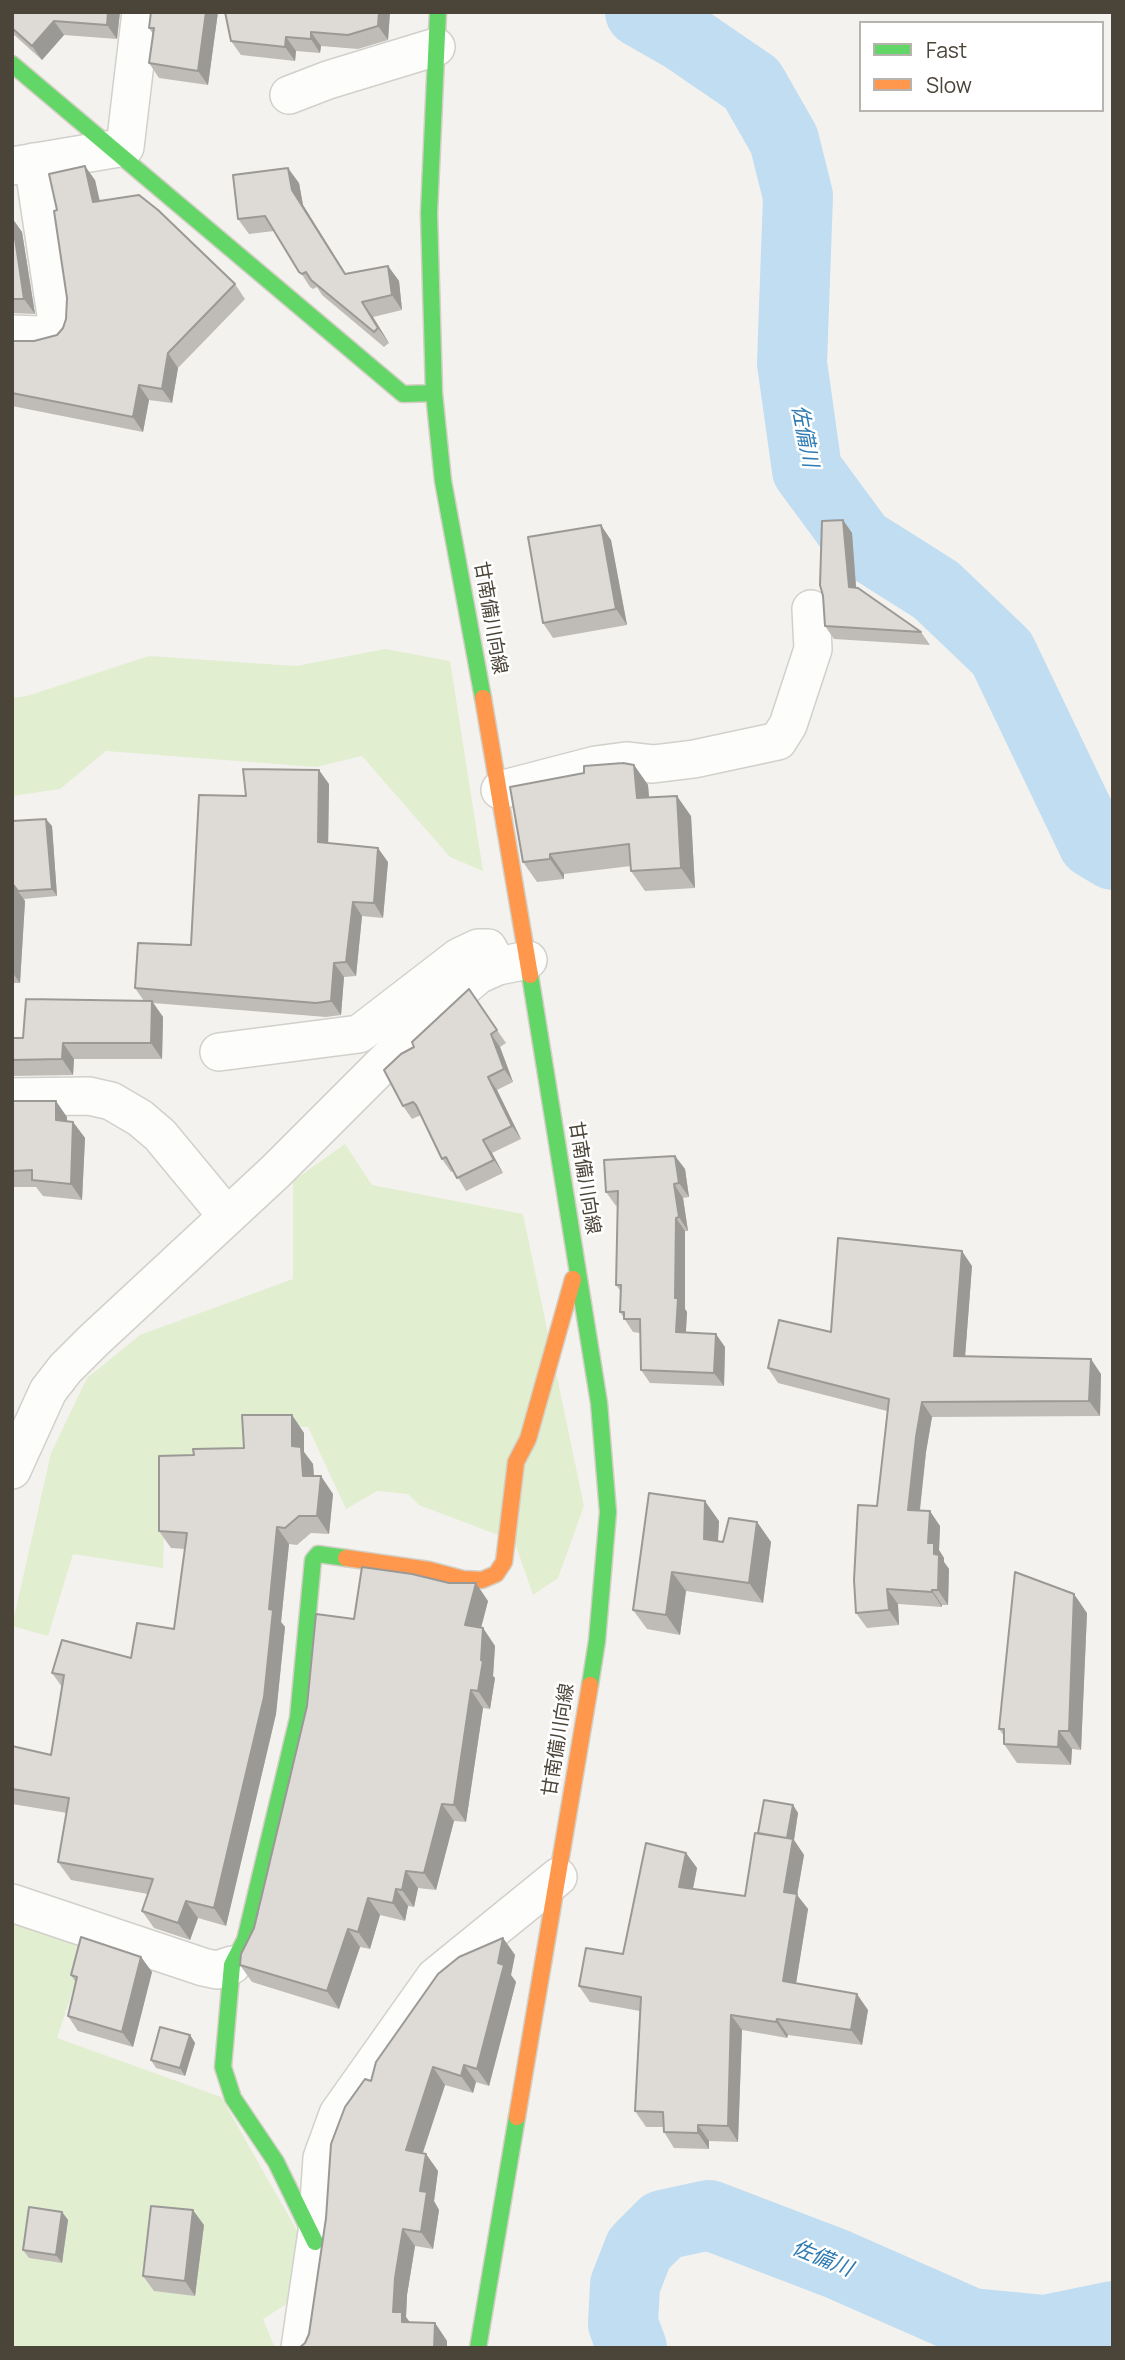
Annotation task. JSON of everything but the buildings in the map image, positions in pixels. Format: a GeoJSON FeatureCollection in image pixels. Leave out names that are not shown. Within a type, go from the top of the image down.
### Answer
{"type":"FeatureCollection","features":[{"type":"Feature","properties":{"kind":"main road","name":"甘南備川向線"},"geometry":{"type":"LineString","coordinates":[[437,29],[429,213],[434,393],[443,481],[500,790],[513,963],[577,1264],[599,1404],[608,1512],[597,1641],[478,2348]]}},
{"type":"Feature","properties":{"kind":"main road"},"geometry":{"type":"LineString","coordinates":[[12,64],[403,394],[434,393]]}},
{"type":"Feature","properties":{"kind":"main road"},"geometry":{"type":"LineString","coordinates":[[315,2242],[276,2162],[233,2098],[223,2067],[232,1965],[245,1940],[298,1718],[313,1560],[318,1554],[429,1570],[472,1580],[482,1580],[496,1574],[504,1562],[516,1462],[528,1439],[577,1264]]}},
{"type":"Feature","properties":{"kind":"street"},"geometry":{"type":"LineString","coordinates":[[12,334],[40,335],[55,332],[56,315],[23,164],[125,147],[141,12]]}},
{"type":"Feature","properties":{"kind":"street"},"geometry":{"type":"LineString","coordinates":[[289,94],[328,80],[437,29]]}},
{"type":"Feature","properties":{"kind":"street"},"geometry":{"type":"LineString","coordinates":[[500,790],[596,765],[626,761],[653,764],[694,759],[778,741],[788,725],[813,649],[811,609]]}},
{"type":"Feature","properties":{"kind":"street"},"geometry":{"type":"LineString","coordinates":[[219,1052],[359,1034],[459,957],[478,948],[488,947],[513,963]]}},
{"type":"Feature","properties":{"kind":"street"},"geometry":{"type":"LineString","coordinates":[[12,1471],[48,1391],[65,1369],[275,1172],[440,1007],[478,975],[513,963]]}},
{"type":"Feature","properties":{"kind":"street"},"geometry":{"type":"LineString","coordinates":[[12,1097],[89,1096],[111,1101],[140,1118],[160,1135],[228,1216]]}},
{"type":"Feature","properties":{"kind":"street"},"geometry":{"type":"LineString","coordinates":[[300,2348],[315,2242],[322,2158],[338,2114],[435,1977],[558,1877]]}},
{"type":"Feature","properties":{"kind":"street"},"geometry":{"type":"LineString","coordinates":[[12,1903],[203,1968],[217,1970],[232,1965]]}},
{"type":"Feature","properties":{"kind":"green space"},"geometry":{"type":"Polygon","coordinates":[[[385,649],[450,661],[483,871],[450,857],[362,756],[316,767],[106,751],[60,789],[12,796],[12,698],[27,696],[149,656],[296,666],[385,649]]]}},
{"type":"Feature","properties":{"kind":"green space"},"geometry":{"type":"Polygon","coordinates":[[[345,1144],[372,1185],[523,1214],[584,1506],[558,1578],[533,1595],[516,1546],[498,1535],[419,1505],[408,1494],[377,1491],[346,1509],[308,1427],[247,1425],[245,1458],[166,1467],[163,1568],[73,1554],[48,1636],[12,1626],[51,1453],[87,1378],[140,1335],[293,1279],[293,1181],[345,1144]]]}},
{"type":"Feature","properties":{"kind":"green space"},"geometry":{"type":"Polygon","coordinates":[[[12,1915],[88,1946],[57,2038],[221,2097],[308,2250],[296,2298],[263,2319],[275,2348],[12,2348],[12,1915]]]}},
{"type":"Feature","properties":{"kind":"waterway","name":"佐備川"},"geometry":{"type":"LineString","coordinates":[[640,12],[682,36],[752,84],[784,140],[798,196],[792,363],[807,470],[860,542],[936,590],[1002,653],[1093,843],[1113,855]]}},
{"type":"Feature","properties":{"kind":"waterway","name":"佐備川"},"geometry":{"type":"LineString","coordinates":[[632,2348],[623,2324],[625,2285],[639,2249],[663,2225],[709,2215],[837,2264],[971,2323],[1045,2330],[1113,2316]]}},
{"type":"Feature","properties":{"kind":"traffic: fast"},"geometry":{"type":"LineString","coordinates":[[438,12],[429,213],[434,393],[443,481],[483,698]]}},
{"type":"Feature","properties":{"kind":"traffic: fast"},"geometry":{"type":"LineString","coordinates":[[12,64],[403,394],[434,393]]}},
{"type":"Feature","properties":{"kind":"traffic: fast"},"geometry":{"type":"LineString","coordinates":[[530,975],[599,1403],[608,1512],[597,1641],[590,1685]]}},
{"type":"Feature","properties":{"kind":"traffic: fast"},"geometry":{"type":"LineString","coordinates":[[315,2242],[276,2162],[233,2098],[223,2067],[232,1965],[245,1940],[298,1718],[313,1560],[318,1554],[346,1558]]}},
{"type":"Feature","properties":{"kind":"traffic: fast"},"geometry":{"type":"LineString","coordinates":[[478,2348],[517,2117]]}},
{"type":"Feature","properties":{"kind":"traffic: slow"},"geometry":{"type":"LineString","coordinates":[[483,698],[530,975]]}},
{"type":"Feature","properties":{"kind":"traffic: slow"},"geometry":{"type":"LineString","coordinates":[[346,1558],[429,1570],[463,1579],[482,1580],[496,1574],[504,1562],[516,1462],[528,1439],[573,1279]]}},
{"type":"Feature","properties":{"kind":"traffic: slow"},"geometry":{"type":"LineString","coordinates":[[517,2117],[590,1685]]}}]}
